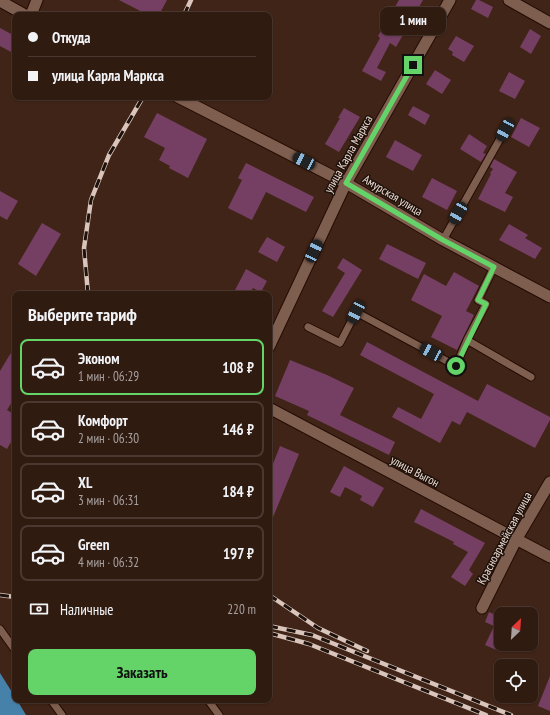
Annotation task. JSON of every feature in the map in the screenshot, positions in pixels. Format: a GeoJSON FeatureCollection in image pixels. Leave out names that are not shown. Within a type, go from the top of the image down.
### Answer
{"type":"FeatureCollection","features":[{"type":"Feature","properties":{"kind":"street"},"geometry":{"type":"LineString","coordinates":[[32,12],[37,0]]}},
{"type":"Feature","properties":{"kind":"street","name":"улица Карла Маркса"},"geometry":{"type":"LineString","coordinates":[[272,341],[346,183],[450,0]]}},
{"type":"Feature","properties":{"kind":"street"},"geometry":{"type":"LineString","coordinates":[[509,0],[550,23]]}},
{"type":"Feature","properties":{"kind":"street"},"geometry":{"type":"LineString","coordinates":[[0,1],[20,12]]}},
{"type":"Feature","properties":{"kind":"street","name":"Амурская улица"},"geometry":{"type":"LineString","coordinates":[[184,100],[346,183],[443,240],[550,297]]}},
{"type":"Feature","properties":{"kind":"street","name":"улица Выгон"},"geometry":{"type":"LineString","coordinates":[[272,410],[550,557]]}},
{"type":"Feature","properties":{"kind":"street","name":"Красноармейская улица"},"geometry":{"type":"LineString","coordinates":[[482,608],[516,540],[550,482]]}},
{"type":"Feature","properties":{"kind":"lane"},"geometry":{"type":"LineString","coordinates":[[443,240],[505,130]]}},
{"type":"Feature","properties":{"kind":"lane"},"geometry":{"type":"LineString","coordinates":[[308,327],[340,343],[356,312],[456,366],[486,304],[478,300],[494,267]]}},
{"type":"Feature","properties":{"kind":"lane"},"geometry":{"type":"LineString","coordinates":[[468,340],[531,377]]}},
{"type":"Feature","properties":{"kind":"lane"},"geometry":{"type":"LineString","coordinates":[[0,629],[12,646]]}},
{"type":"Feature","properties":{"kind":"lane"},"geometry":{"type":"LineString","coordinates":[[53,703],[62,715]]}},
{"type":"Feature","properties":{"kind":"lane"},"geometry":{"type":"LineString","coordinates":[[210,703],[219,715]]}},
{"type":"Feature","properties":{"kind":"water"},"geometry":{"type":"Polygon","coordinates":[[[0,673],[12,692],[12,703],[19,703],[26,715],[0,715],[0,673]]]}},
{"type":"Feature","properties":{"kind":"building"},"geometry":{"type":"Polygon","coordinates":[[[119,0],[167,0],[161,12],[142,12],[119,0]]]}},
{"type":"Feature","properties":{"kind":"building"},"geometry":{"type":"Polygon","coordinates":[[[399,0],[423,0],[396,47],[390,43],[377,68],[386,72],[381,81],[362,71],[380,38],[378,36],[399,0]]]}},
{"type":"Feature","properties":{"kind":"building"},"geometry":{"type":"Polygon","coordinates":[[[476,0],[493,7],[488,18],[471,9],[476,0]]]}},
{"type":"Feature","properties":{"kind":"building"},"geometry":{"type":"Polygon","coordinates":[[[0,28],[12,34],[12,52],[0,46],[0,28]]]}},
{"type":"Feature","properties":{"kind":"building"},"geometry":{"type":"Polygon","coordinates":[[[530,29],[541,36],[531,54],[520,47],[530,29]]]}},
{"type":"Feature","properties":{"kind":"building"},"geometry":{"type":"Polygon","coordinates":[[[456,36],[474,46],[464,62],[452,55],[453,52],[448,49],[456,36]]]}},
{"type":"Feature","properties":{"kind":"building"},"geometry":{"type":"Polygon","coordinates":[[[435,70],[451,80],[442,94],[426,84],[435,70]]]}},
{"type":"Feature","properties":{"kind":"building"},"geometry":{"type":"Polygon","coordinates":[[[509,72],[525,81],[515,99],[499,91],[509,72]]]}},
{"type":"Feature","properties":{"kind":"building"},"geometry":{"type":"Polygon","coordinates":[[[413,106],[430,115],[425,125],[408,115],[413,106]]]}},
{"type":"Feature","properties":{"kind":"building"},"geometry":{"type":"Polygon","coordinates":[[[344,108],[360,117],[339,152],[325,144],[344,108]]]}},
{"type":"Feature","properties":{"kind":"building"},"geometry":{"type":"Polygon","coordinates":[[[157,113],[207,139],[188,178],[169,168],[170,166],[159,160],[165,148],[144,137],[157,113]]]}},
{"type":"Feature","properties":{"kind":"building"},"geometry":{"type":"Polygon","coordinates":[[[521,118],[540,128],[529,147],[511,137],[521,118]]]}},
{"type":"Feature","properties":{"kind":"building"},"geometry":{"type":"Polygon","coordinates":[[[469,134],[487,146],[483,153],[486,154],[481,162],[460,149],[469,134]]]}},
{"type":"Feature","properties":{"kind":"building"},"geometry":{"type":"Polygon","coordinates":[[[395,140],[422,155],[413,171],[386,157],[395,140]]]}},
{"type":"Feature","properties":{"kind":"building"},"geometry":{"type":"Polygon","coordinates":[[[494,159],[517,172],[505,193],[513,197],[505,212],[478,199],[493,169],[490,167],[494,159]]]}},
{"type":"Feature","properties":{"kind":"building"},"geometry":{"type":"Polygon","coordinates":[[[246,163],[314,197],[306,212],[266,192],[252,220],[228,208],[242,180],[238,178],[246,163]]]}},
{"type":"Feature","properties":{"kind":"building"},"geometry":{"type":"Polygon","coordinates":[[[432,178],[457,191],[447,210],[422,197],[432,178]]]}},
{"type":"Feature","properties":{"kind":"building"},"geometry":{"type":"Polygon","coordinates":[[[0,191],[18,201],[7,220],[0,216],[0,191]]]}},
{"type":"Feature","properties":{"kind":"building"},"geometry":{"type":"Polygon","coordinates":[[[42,223],[61,234],[36,276],[18,264],[42,223]]]}},
{"type":"Feature","properties":{"kind":"building"},"geometry":{"type":"Polygon","coordinates":[[[509,224],[528,235],[525,238],[542,248],[535,259],[499,240],[509,224]]]}},
{"type":"Feature","properties":{"kind":"building"},"geometry":{"type":"Polygon","coordinates":[[[267,237],[285,247],[277,262],[258,252],[267,237]]]}},
{"type":"Feature","properties":{"kind":"building"},"geometry":{"type":"Polygon","coordinates":[[[387,244],[426,263],[418,279],[379,259],[387,244]]]}},
{"type":"Feature","properties":{"kind":"building"},"geometry":{"type":"Polygon","coordinates":[[[343,258],[362,270],[333,317],[322,311],[345,273],[337,268],[343,258]]]}},
{"type":"Feature","properties":{"kind":"building"},"geometry":{"type":"Polygon","coordinates":[[[246,269],[267,281],[262,291],[253,288],[251,291],[235,291],[246,269]]]}},
{"type":"Feature","properties":{"kind":"building"},"geometry":{"type":"Polygon","coordinates":[[[454,272],[479,286],[466,311],[474,315],[457,350],[431,337],[442,316],[411,300],[424,274],[446,286],[454,272]]]}},
{"type":"Feature","properties":{"kind":"building"},"geometry":{"type":"Polygon","coordinates":[[[367,342],[478,401],[487,384],[550,417],[550,420],[535,448],[467,412],[460,425],[452,421],[440,443],[392,417],[398,407],[421,419],[434,394],[360,355],[367,342]]]}},
{"type":"Feature","properties":{"kind":"building"},"geometry":{"type":"Polygon","coordinates":[[[12,351],[12,402],[7,410],[12,413],[12,440],[7,449],[0,445],[0,371],[12,351]]]}},
{"type":"Feature","properties":{"kind":"building"},"geometry":{"type":"Polygon","coordinates":[[[290,360],[354,388],[340,415],[395,442],[389,455],[307,415],[309,411],[275,396],[290,360]]]}},
{"type":"Feature","properties":{"kind":"building"},"geometry":{"type":"Polygon","coordinates":[[[280,446],[299,454],[272,520],[272,466],[280,446]]]}},
{"type":"Feature","properties":{"kind":"building"},"geometry":{"type":"Polygon","coordinates":[[[344,466],[384,488],[373,507],[360,500],[362,496],[345,487],[340,497],[330,492],[344,466]]]}},
{"type":"Feature","properties":{"kind":"building"},"geometry":{"type":"Polygon","coordinates":[[[421,509],[485,543],[469,570],[473,574],[465,586],[451,577],[468,552],[453,544],[454,542],[414,522],[421,509]]]}},
{"type":"Feature","properties":{"kind":"building"},"geometry":{"type":"Polygon","coordinates":[[[489,612],[494,614],[494,626],[485,622],[489,612]]]}},
{"type":"Feature","properties":{"kind":"building"},"geometry":{"type":"Polygon","coordinates":[[[494,626],[494,649],[485,645],[494,626]]]}},
{"type":"Feature","properties":{"kind":"building"},"geometry":{"type":"Polygon","coordinates":[[[550,676],[550,711],[538,706],[550,676]]]}},
{"type":"Feature","properties":{"kind":"railway"},"geometry":{"type":"LineString","coordinates":[[185,12],[191,0]]}},
{"type":"Feature","properties":{"kind":"railway"},"geometry":{"type":"LineString","coordinates":[[88,291],[84,248],[91,200],[109,155],[141,100]]}},
{"type":"Feature","properties":{"kind":"railway"},"geometry":{"type":"LineString","coordinates":[[0,595],[12,597]]}},
{"type":"Feature","properties":{"kind":"railway"},"geometry":{"type":"LineString","coordinates":[[272,597],[318,628],[367,651]]}},
{"type":"Feature","properties":{"kind":"railway"},"geometry":{"type":"LineString","coordinates":[[272,627],[312,635],[511,715]]}},
{"type":"Feature","properties":{"kind":"railway"},"geometry":{"type":"LineString","coordinates":[[272,634],[309,644],[486,715]]}},
{"type":"Feature","properties":{"kind":"route"},"geometry":{"type":"LineString","coordinates":[[413,65],[346,183],[443,240],[494,267],[478,300],[486,304],[456,366]]}}]}
